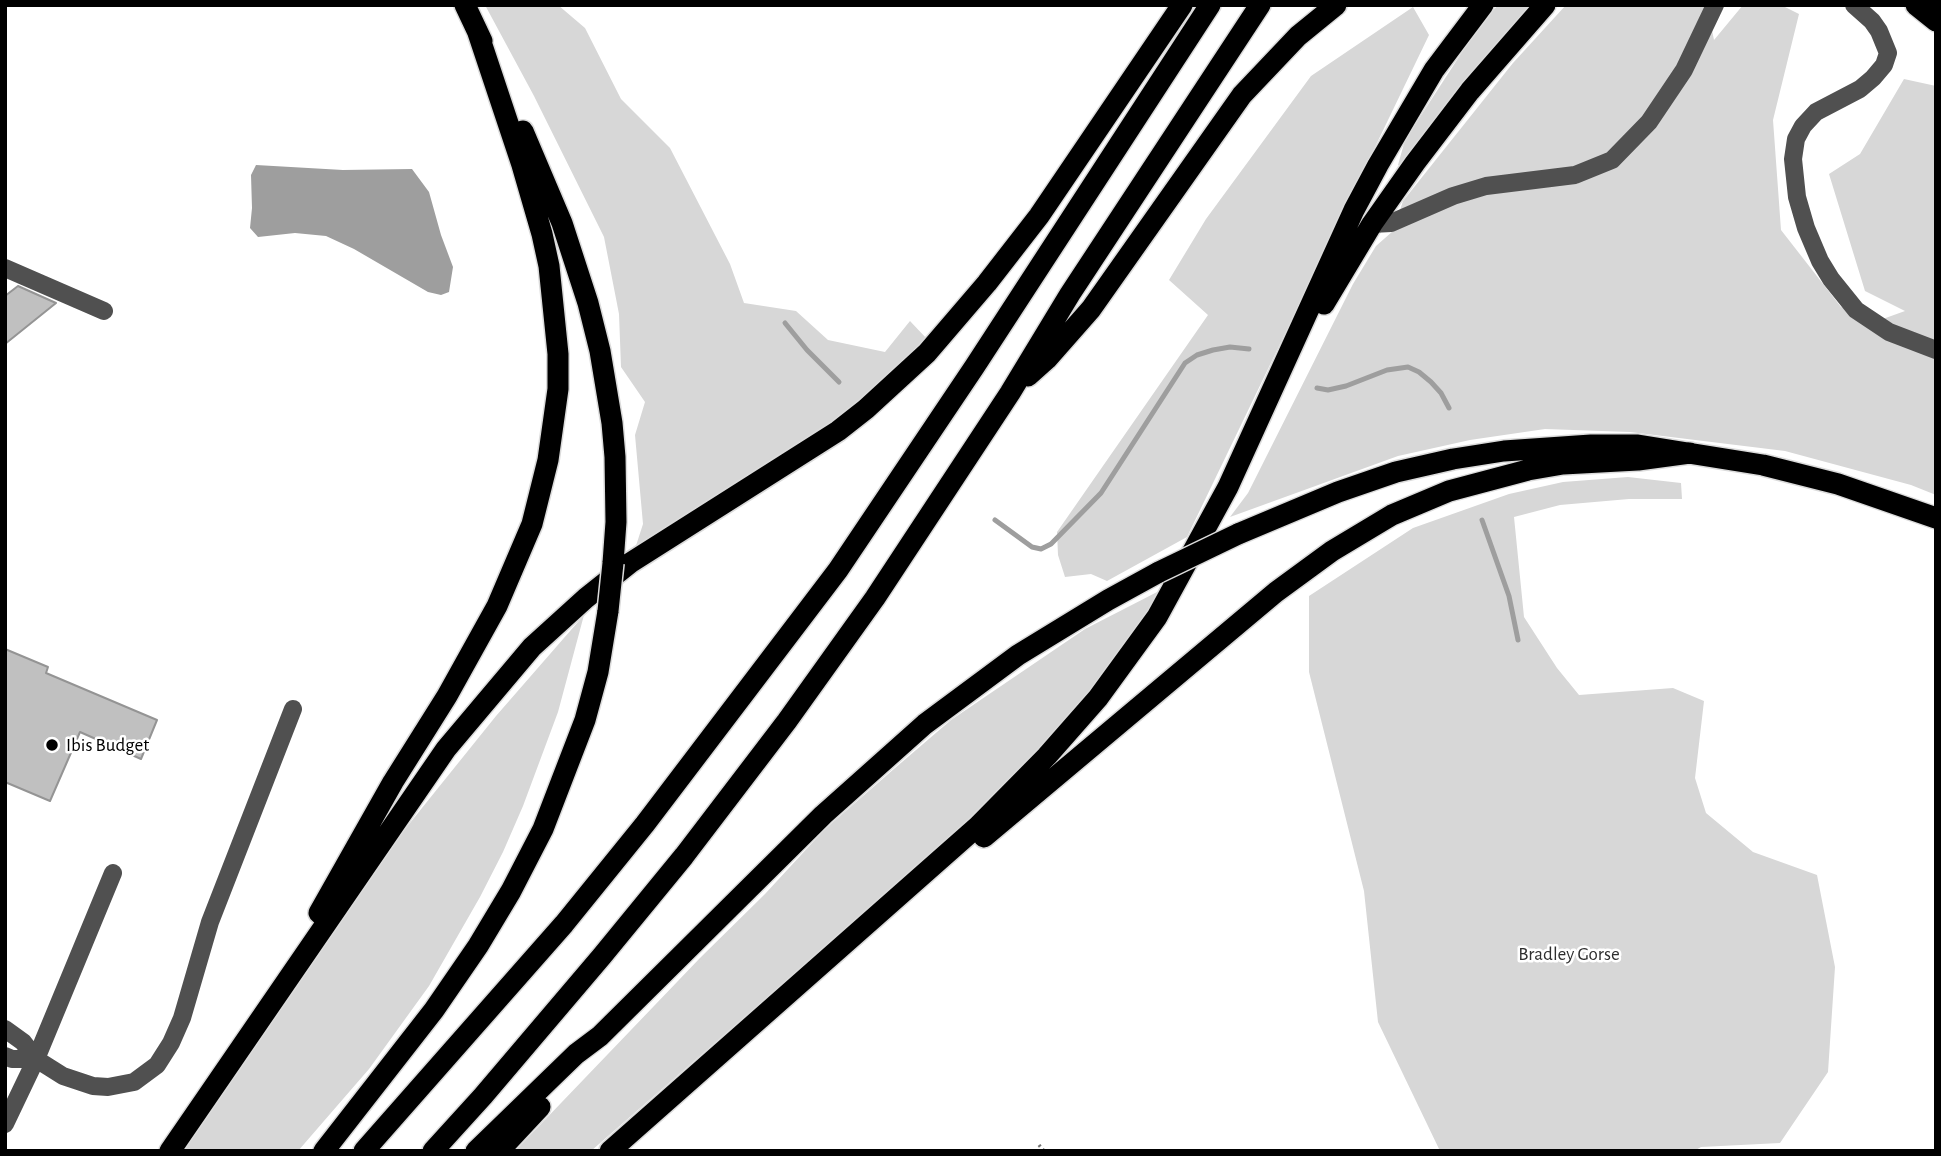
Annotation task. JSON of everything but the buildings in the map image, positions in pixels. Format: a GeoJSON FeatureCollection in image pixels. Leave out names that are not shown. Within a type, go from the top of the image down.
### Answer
{"type":"FeatureCollection","features":[{"type":"Feature","properties":{"kind":"highway"},"geometry":{"type":"LineString","coordinates":[[324,1151],[434,1010],[478,946],[511,891],[543,829],[585,720],[598,672],[608,611],[617,488],[612,423],[600,351],[570,246],[545,180],[466,5]]}},
{"type":"Feature","properties":{"kind":"highway"},"geometry":{"type":"LineString","coordinates":[[170,1151],[446,749],[541,638],[630,563],[838,430],[874,403],[927,354],[988,283],[1039,216],[1182,5]]}},
{"type":"Feature","properties":{"kind":"highway"},"geometry":{"type":"LineString","coordinates":[[364,1151],[564,924],[645,824],[838,570],[1210,5]]}},
{"type":"Feature","properties":{"kind":"highway"},"geometry":{"type":"LineString","coordinates":[[433,1151],[484,1096],[602,956],[684,856],[787,721],[875,598],[1010,393],[1070,294],[1261,5]]}},
{"type":"Feature","properties":{"kind":"highway"},"geometry":{"type":"LineString","coordinates":[[1010,393],[1047,359],[1091,309],[1242,95],[1298,36],[1336,5]]}},
{"type":"Feature","properties":{"kind":"highway"},"geometry":{"type":"LineString","coordinates":[[610,1151],[882,912],[1011,794],[1073,729],[1098,698],[1157,617],[1228,487],[1377,165],[1434,70],[1483,5]]}},
{"type":"Feature","properties":{"kind":"highway"},"geometry":{"type":"LineString","coordinates":[[1266,404],[1372,224],[1470,91],[1545,5]]}},
{"type":"Feature","properties":{"kind":"highway"},"geometry":{"type":"LineString","coordinates":[[1916,5],[1936,21]]}},
{"type":"Feature","properties":{"kind":"highway"},"geometry":{"type":"LineString","coordinates":[[289,975],[329,892],[447,696],[497,606],[532,524],[548,460],[558,390],[556,320],[550,266],[522,165],[477,30]]}},
{"type":"Feature","properties":{"kind":"highway"},"geometry":{"type":"LineString","coordinates":[[476,1151],[576,1054],[600,1036],[823,815],[925,724],[1018,655],[1108,600],[1238,534],[1338,492],[1396,472],[1452,459],[1517,450],[1591,445],[1638,445],[1763,465],[1838,484],[1936,518]]}},
{"type":"Feature","properties":{"kind":"highway"},"geometry":{"type":"LineString","coordinates":[[882,912],[988,834],[1276,592],[1332,551],[1392,515],[1449,491],[1528,470],[1563,464],[1638,460],[1690,453]]}},
{"type":"Feature","properties":{"kind":"highway"},"geometry":{"type":"LineString","coordinates":[[499,1151],[591,1053],[600,1036]]}},
{"type":"Feature","properties":{"kind":"lane"},"geometry":{"type":"LineString","coordinates":[[1372,224],[1391,223],[1452,196],[1486,186],[1574,175],[1612,160],[1634,140],[1657,111],[1684,69],[1715,5]]}},
{"type":"Feature","properties":{"kind":"lane"},"geometry":{"type":"LineString","coordinates":[[1854,5],[1872,20],[1888,52],[1884,65],[1873,78],[1860,89],[1816,112],[1803,126],[1796,139],[1793,159],[1797,197],[1820,261],[1856,310],[1889,332],[1936,350]]}},
{"type":"Feature","properties":{"kind":"lane"},"geometry":{"type":"LineString","coordinates":[[5,268],[104,310]]}},
{"type":"Feature","properties":{"kind":"lane"},"geometry":{"type":"LineString","coordinates":[[5,1029],[23,1042],[36,1059],[76,1082],[108,1087],[134,1082],[158,1065],[182,1018],[211,922],[293,709]]}},
{"type":"Feature","properties":{"kind":"lane"},"geometry":{"type":"LineString","coordinates":[[5,1124],[36,1059],[113,873]]}},
{"type":"Feature","properties":{"kind":"lane"},"geometry":{"type":"LineString","coordinates":[[5,1056],[12,1059],[36,1059]]}},
{"type":"Feature","properties":{"kind":"path"},"geometry":{"type":"LineString","coordinates":[[1039,1145],[1044,1151]]}},
{"type":"Feature","properties":{"kind":"green space"},"geometry":{"type":"Polygon","coordinates":[[[485,5],[558,5],[585,28],[621,99],[670,148],[730,264],[744,303],[796,311],[828,340],[885,352],[910,321],[927,339],[855,407],[779,462],[633,555],[643,524],[635,435],[645,402],[621,367],[619,314],[604,237],[485,5]]]}},
{"type":"Feature","properties":{"kind":"green space"},"geometry":{"type":"Polygon","coordinates":[[[1498,5],[1534,5],[1402,166],[1398,165],[1405,140],[1481,23],[1498,5]]]}},
{"type":"Feature","properties":{"kind":"green space"},"geometry":{"type":"Polygon","coordinates":[[[1566,5],[1711,5],[1708,11],[1714,40],[1743,5],[1781,5],[1799,14],[1773,120],[1781,230],[1841,307],[1880,320],[1905,311],[1865,291],[1829,174],[1860,154],[1904,79],[1936,86],[1936,495],[1911,485],[1785,451],[1630,432],[1545,429],[1470,440],[1398,456],[1230,517],[1248,493],[1353,284],[1376,246],[1393,231],[1403,201],[1513,63],[1566,5]]]}},
{"type":"Feature","properties":{"kind":"green space"},"geometry":{"type":"Polygon","coordinates":[[[1413,7],[1429,35],[1187,537],[1107,581],[1091,574],[1065,577],[1058,555],[1057,532],[1208,315],[1169,280],[1206,219],[1311,76],[1413,7]]]}},
{"type":"Feature","properties":{"kind":"green space","name":"Bradley Gorse"},"geometry":{"type":"Polygon","coordinates":[[[1628,477],[1681,483],[1682,499],[1629,499],[1560,505],[1514,517],[1524,617],[1557,668],[1579,695],[1673,688],[1704,701],[1695,778],[1706,813],[1753,852],[1817,875],[1835,967],[1828,1072],[1780,1143],[1701,1147],[1694,1151],[1440,1151],[1378,1022],[1364,891],[1309,672],[1309,596],[1413,528],[1509,494],[1563,482],[1628,477]]]}},
{"type":"Feature","properties":{"kind":"green space"},"geometry":{"type":"Polygon","coordinates":[[[1161,590],[1137,628],[1083,699],[987,805],[591,1151],[515,1151],[824,830],[895,768],[951,720],[1085,629],[1161,590]]]}},
{"type":"Feature","properties":{"kind":"green space"},"geometry":{"type":"Polygon","coordinates":[[[584,615],[558,712],[503,852],[429,986],[369,1069],[298,1151],[180,1151],[393,844],[496,716],[584,615]]]}},
{"type":"Feature","properties":{"kind":"shaded area"},"geometry":{"type":"Polygon","coordinates":[[[256,165],[343,170],[412,169],[429,192],[453,267],[449,292],[441,295],[428,292],[326,236],[295,233],[258,237],[250,228],[251,175],[256,165]]]}},
{"type":"Feature","properties":{"kind":"waterway"},"geometry":{"type":"LineString","coordinates":[[785,323],[839,382]]}},
{"type":"Feature","properties":{"kind":"waterway"},"geometry":{"type":"LineString","coordinates":[[995,520],[1032,547],[1041,549],[1051,544],[1101,493],[1185,363],[1197,355],[1213,350],[1230,347],[1249,349]]}},
{"type":"Feature","properties":{"kind":"waterway"},"geometry":{"type":"LineString","coordinates":[[1317,388],[1328,390],[1346,386],[1387,370],[1408,367],[1431,382],[1449,408]]}},
{"type":"Feature","properties":{"kind":"waterway"},"geometry":{"type":"LineString","coordinates":[[1482,520],[1509,596],[1518,640]]}},
{"type":"Feature","properties":{"kind":"place","name":"Ibis Budget"},"geometry":{"type":"Point","coordinates":[52,745]}}]}
